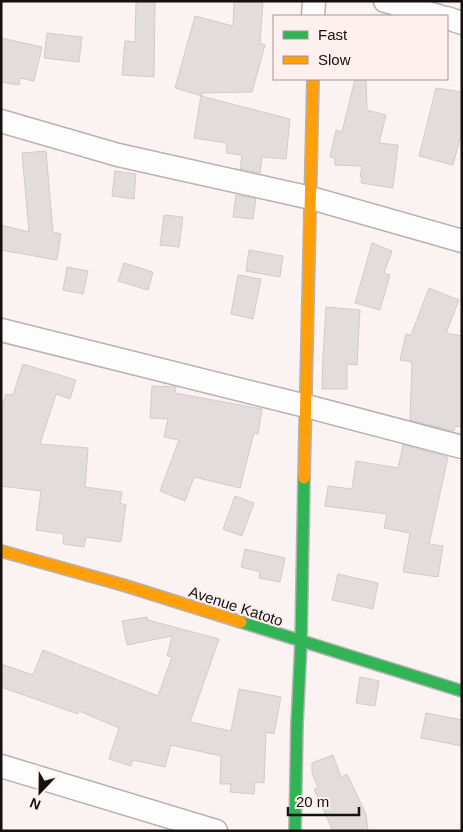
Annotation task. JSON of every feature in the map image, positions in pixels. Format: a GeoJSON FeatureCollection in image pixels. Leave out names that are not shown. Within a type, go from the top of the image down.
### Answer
{"type":"FeatureCollection","features":[{"type":"Feature","properties":{"kind":"street"},"geometry":{"type":"LineString","coordinates":[[313,15],[314,1]]}},
{"type":"Feature","properties":{"kind":"street"},"geometry":{"type":"LineString","coordinates":[[385,1],[435,15]]}},
{"type":"Feature","properties":{"kind":"street"},"geometry":{"type":"LineString","coordinates":[[448,18],[462,23]]}},
{"type":"Feature","properties":{"kind":"street"},"geometry":{"type":"LineString","coordinates":[[295,831],[313,80]]}},
{"type":"Feature","properties":{"kind":"street"},"geometry":{"type":"LineString","coordinates":[[1,121],[118,155],[311,198],[462,241]]}},
{"type":"Feature","properties":{"kind":"street"},"geometry":{"type":"LineString","coordinates":[[1,330],[462,447]]}},
{"type":"Feature","properties":{"kind":"street","name":"Avenue Katoto"},"geometry":{"type":"LineString","coordinates":[[1,551],[123,585],[462,691]]}},
{"type":"Feature","properties":{"kind":"street"},"geometry":{"type":"LineString","coordinates":[[1,766],[216,831]]}},
{"type":"Feature","properties":{"kind":"building"},"geometry":{"type":"Polygon","coordinates":[[[136,1],[155,1],[154,77],[122,75],[125,41],[135,42],[136,1]]]}},
{"type":"Feature","properties":{"kind":"building"},"geometry":{"type":"Polygon","coordinates":[[[234,1],[263,1],[260,43],[265,45],[252,92],[202,93],[202,96],[175,88],[195,16],[233,26],[234,1]]]}},
{"type":"Feature","properties":{"kind":"building"},"geometry":{"type":"Polygon","coordinates":[[[47,33],[82,37],[79,62],[44,58],[47,33]]]}},
{"type":"Feature","properties":{"kind":"building"},"geometry":{"type":"Polygon","coordinates":[[[1,38],[42,47],[34,81],[20,78],[19,85],[1,82],[1,38]]]}},
{"type":"Feature","properties":{"kind":"building"},"geometry":{"type":"Polygon","coordinates":[[[355,80],[366,80],[367,110],[386,115],[379,143],[398,145],[393,188],[361,183],[362,166],[335,165],[335,158],[330,157],[336,130],[342,132],[355,80]]]}},
{"type":"Feature","properties":{"kind":"building"},"geometry":{"type":"Polygon","coordinates":[[[436,88],[462,92],[462,131],[453,165],[419,156],[436,88]]]}},
{"type":"Feature","properties":{"kind":"building"},"geometry":{"type":"Polygon","coordinates":[[[201,96],[290,119],[286,159],[262,157],[260,173],[240,169],[242,155],[226,153],[227,143],[194,138],[201,96]]]}},
{"type":"Feature","properties":{"kind":"building"},"geometry":{"type":"Polygon","coordinates":[[[46,151],[53,232],[61,234],[57,260],[1,250],[1,225],[29,232],[22,153],[46,151]]]}},
{"type":"Feature","properties":{"kind":"building"},"geometry":{"type":"Polygon","coordinates":[[[115,171],[136,174],[134,199],[112,196],[115,171]]]}},
{"type":"Feature","properties":{"kind":"building"},"geometry":{"type":"Polygon","coordinates":[[[236,195],[256,199],[253,219],[233,217],[236,195]]]}},
{"type":"Feature","properties":{"kind":"building"},"geometry":{"type":"Polygon","coordinates":[[[164,215],[183,217],[179,247],[160,245],[164,215]]]}},
{"type":"Feature","properties":{"kind":"building"},"geometry":{"type":"Polygon","coordinates":[[[372,243],[392,251],[384,273],[390,275],[380,310],[355,303],[372,243]]]}},
{"type":"Feature","properties":{"kind":"building"},"geometry":{"type":"Polygon","coordinates":[[[249,250],[283,256],[280,277],[246,271],[249,250]]]}},
{"type":"Feature","properties":{"kind":"building"},"geometry":{"type":"Polygon","coordinates":[[[124,263],[153,272],[148,290],[118,281],[124,263]]]}},
{"type":"Feature","properties":{"kind":"building"},"geometry":{"type":"Polygon","coordinates":[[[67,267],[88,271],[83,294],[63,290],[67,267]]]}},
{"type":"Feature","properties":{"kind":"building"},"geometry":{"type":"Polygon","coordinates":[[[238,275],[261,279],[253,319],[231,314],[238,275]]]}},
{"type":"Feature","properties":{"kind":"building"},"geometry":{"type":"Polygon","coordinates":[[[429,288],[459,300],[446,333],[462,336],[462,427],[455,426],[454,431],[410,420],[412,362],[400,360],[406,334],[411,335],[429,288]]]}},
{"type":"Feature","properties":{"kind":"building"},"geometry":{"type":"Polygon","coordinates":[[[326,307],[360,310],[357,365],[347,364],[347,389],[322,389],[326,307]]]}},
{"type":"Feature","properties":{"kind":"building"},"geometry":{"type":"Polygon","coordinates":[[[23,364],[76,380],[70,399],[56,394],[40,444],[88,448],[85,487],[122,492],[120,503],[126,505],[121,542],[86,537],[84,547],[63,544],[64,534],[36,530],[41,491],[1,486],[1,410],[6,394],[13,395],[23,364]]]}},
{"type":"Feature","properties":{"kind":"building"},"geometry":{"type":"Polygon","coordinates":[[[152,386],[176,387],[175,393],[262,409],[258,434],[254,433],[240,488],[194,477],[185,501],[160,491],[179,440],[164,437],[168,419],[150,418],[152,386]]]}},
{"type":"Feature","properties":{"kind":"building"},"geometry":{"type":"Polygon","coordinates":[[[403,445],[448,457],[429,544],[443,546],[438,577],[403,572],[410,533],[384,528],[387,514],[325,506],[328,486],[352,489],[356,461],[398,468],[403,445]]]}},
{"type":"Feature","properties":{"kind":"building"},"geometry":{"type":"Polygon","coordinates":[[[235,496],[254,503],[242,536],[223,529],[235,496]]]}},
{"type":"Feature","properties":{"kind":"building"},"geometry":{"type":"Polygon","coordinates":[[[245,549],[285,558],[280,582],[259,578],[260,572],[241,567],[245,549]]]}},
{"type":"Feature","properties":{"kind":"building"},"geometry":{"type":"Polygon","coordinates":[[[338,574],[378,583],[373,609],[332,600],[338,574]]]}},
{"type":"Feature","properties":{"kind":"building"},"geometry":{"type":"Polygon","coordinates":[[[147,617],[148,620],[219,639],[190,722],[231,731],[239,689],[281,697],[274,734],[266,732],[264,783],[255,782],[254,794],[230,792],[231,784],[220,784],[221,756],[171,745],[165,767],[133,760],[131,766],[109,759],[119,728],[79,711],[78,714],[1,687],[1,664],[33,675],[43,650],[158,696],[172,657],[167,656],[172,636],[127,645],[122,621],[147,617]]]}},
{"type":"Feature","properties":{"kind":"building"},"geometry":{"type":"Polygon","coordinates":[[[360,677],[379,681],[375,706],[356,703],[360,677]]]}},
{"type":"Feature","properties":{"kind":"building"},"geometry":{"type":"Polygon","coordinates":[[[426,713],[462,720],[462,746],[421,738],[426,713]]]}},
{"type":"Feature","properties":{"kind":"building"},"geometry":{"type":"Polygon","coordinates":[[[333,755],[341,777],[347,774],[366,814],[368,831],[333,831],[314,789],[318,788],[312,773],[312,763],[333,755]]]}},
{"type":"Feature","properties":{"kind":"traffic: fast"},"geometry":{"type":"LineString","coordinates":[[295,831],[304,478]]}},
{"type":"Feature","properties":{"kind":"traffic: fast"},"geometry":{"type":"LineString","coordinates":[[241,622],[462,691]]}},
{"type":"Feature","properties":{"kind":"traffic: slow"},"geometry":{"type":"LineString","coordinates":[[304,478],[313,80]]}},
{"type":"Feature","properties":{"kind":"traffic: slow"},"geometry":{"type":"LineString","coordinates":[[1,551],[123,585],[241,622]]}}]}
